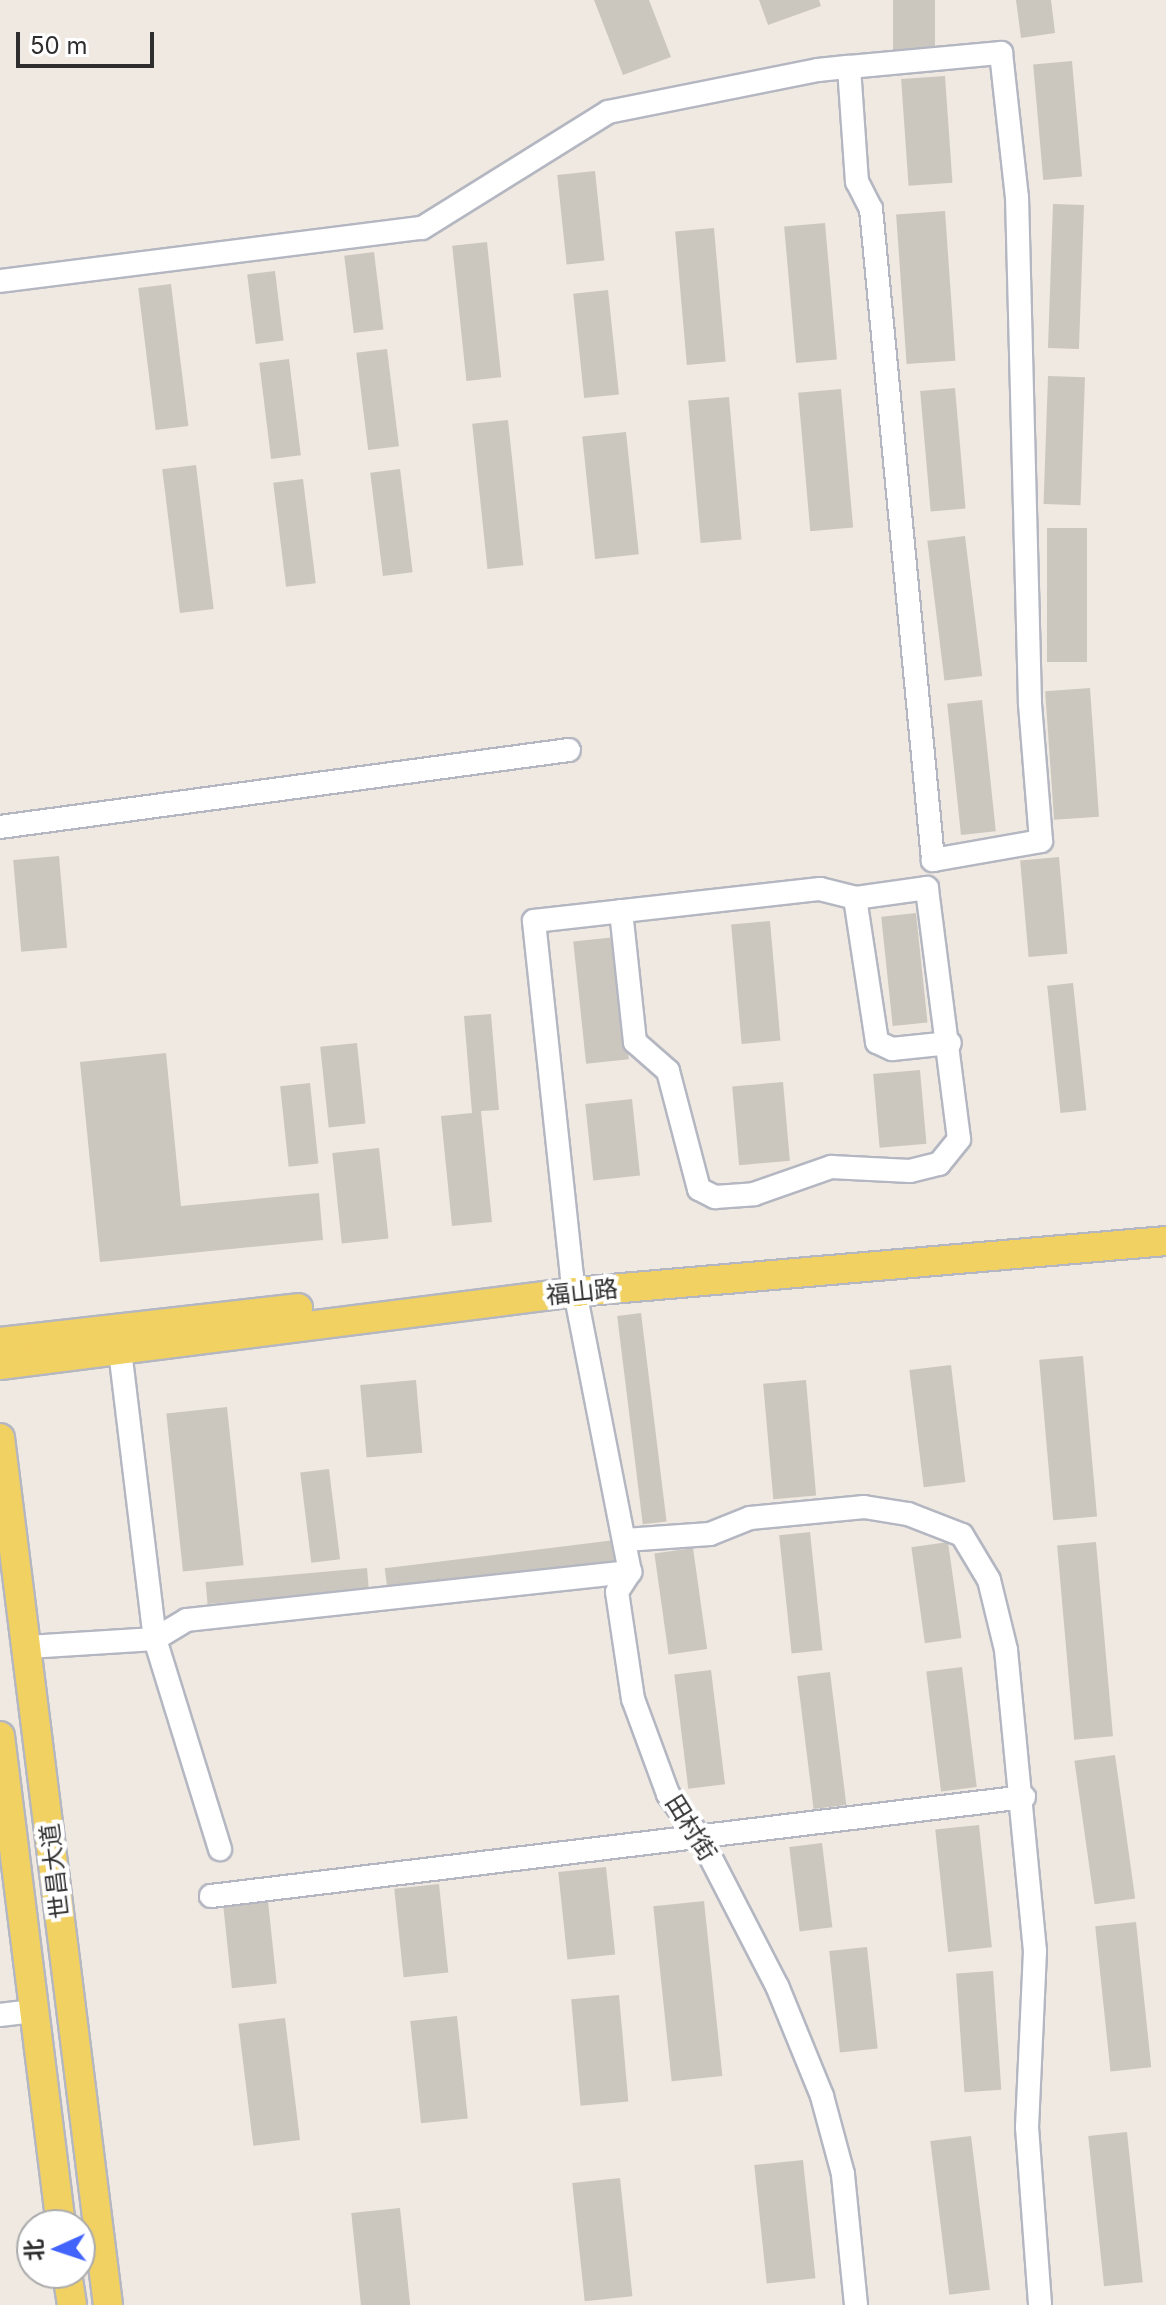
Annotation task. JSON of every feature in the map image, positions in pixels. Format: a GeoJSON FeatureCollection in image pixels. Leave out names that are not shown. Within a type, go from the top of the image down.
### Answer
{"type":"FeatureCollection","features":[{"type":"Feature","properties":{"kind":"main road"},"geometry":{"type":"LineString","coordinates":[[0,1342],[118,1339],[574,1285],[1166,1221]]}},
{"type":"Feature","properties":{"kind":"main road","name":"福山路"},"geometry":{"type":"LineString","coordinates":[[574,1285],[1166,1241]]}},
{"type":"Feature","properties":{"kind":"main road"},"geometry":{"type":"LineString","coordinates":[[0,1365],[118,1339]]}},
{"type":"Feature","properties":{"kind":"main road","name":"世昌大道"},"geometry":{"type":"LineString","coordinates":[[0,1438],[108,2305]]}},
{"type":"Feature","properties":{"kind":"main road","name":"世昌大道"},"geometry":{"type":"LineString","coordinates":[[0,1736],[59,2209]]}},
{"type":"Feature","properties":{"kind":"street"},"geometry":{"type":"LineString","coordinates":[[0,281],[422,228],[608,112],[849,67],[1001,53],[1017,197],[1030,704],[1041,841],[933,860],[871,209],[857,182],[849,67]]}},
{"type":"Feature","properties":{"kind":"street"},"geometry":{"type":"LineString","coordinates":[[0,827],[569,750]]}},
{"type":"Feature","properties":{"kind":"street"},"geometry":{"type":"LineString","coordinates":[[927,888],[950,1043],[959,1139],[939,1164],[910,1171],[831,1167],[754,1194],[715,1197],[699,1189],[668,1071],[635,1042],[621,911],[820,889],[855,898],[927,888]]}},
{"type":"Feature","properties":{"kind":"street"},"geometry":{"type":"LineString","coordinates":[[855,898],[877,1042],[892,1049],[950,1043]]}},
{"type":"Feature","properties":{"kind":"street","name":"田村街"},"geometry":{"type":"LineString","coordinates":[[621,911],[534,921],[574,1285],[630,1572],[617,1592],[633,1699],[668,1794],[701,1839],[778,1988],[822,2096],[843,2174],[856,2305]]}},
{"type":"Feature","properties":{"kind":"street"},"geometry":{"type":"LineString","coordinates":[[118,1339],[155,1639],[220,1849]]}},
{"type":"Feature","properties":{"kind":"street"},"geometry":{"type":"LineString","coordinates":[[625,1540],[710,1534],[750,1518],[864,1507],[908,1514],[962,1535],[989,1580],[996,1608],[1024,1797],[1035,1951],[1027,2127],[1040,2305]]}},
{"type":"Feature","properties":{"kind":"street"},"geometry":{"type":"LineString","coordinates":[[28,1647],[155,1639],[187,1620],[630,1572]]}},
{"type":"Feature","properties":{"kind":"street"},"geometry":{"type":"LineString","coordinates":[[211,1896],[701,1839],[1024,1797]]}},
{"type":"Feature","properties":{"kind":"street"},"geometry":{"type":"LineString","coordinates":[[0,2015],[33,2011]]}},
{"type":"Feature","properties":{"kind":"building"},"geometry":{"type":"Polygon","coordinates":[[[594,0],[649,0],[671,57],[623,75],[594,0]]]}},
{"type":"Feature","properties":{"kind":"building"},"geometry":{"type":"Polygon","coordinates":[[[759,0],[819,0],[821,6],[768,25],[759,0]]]}},
{"type":"Feature","properties":{"kind":"building"},"geometry":{"type":"Polygon","coordinates":[[[893,0],[935,0],[935,50],[893,50],[893,0]]]}},
{"type":"Feature","properties":{"kind":"building"},"geometry":{"type":"Polygon","coordinates":[[[1016,0],[1051,0],[1055,33],[1021,38],[1016,0]]]}},
{"type":"Feature","properties":{"kind":"building"},"geometry":{"type":"Polygon","coordinates":[[[1072,61],[1082,177],[1043,180],[1033,64],[1072,61]]]}},
{"type":"Feature","properties":{"kind":"building"},"geometry":{"type":"Polygon","coordinates":[[[945,76],[952,183],[909,186],[901,79],[945,76]]]}},
{"type":"Feature","properties":{"kind":"building"},"geometry":{"type":"Polygon","coordinates":[[[595,171],[604,261],[567,264],[557,175],[595,171]]]}},
{"type":"Feature","properties":{"kind":"building"},"geometry":{"type":"Polygon","coordinates":[[[1053,204],[1084,205],[1079,349],[1048,348],[1053,204]]]}},
{"type":"Feature","properties":{"kind":"building"},"geometry":{"type":"Polygon","coordinates":[[[945,211],[955,361],[907,364],[896,214],[945,211]]]}},
{"type":"Feature","properties":{"kind":"building"},"geometry":{"type":"Polygon","coordinates":[[[825,223],[837,359],[796,363],[784,227],[825,223]]]}},
{"type":"Feature","properties":{"kind":"building"},"geometry":{"type":"Polygon","coordinates":[[[714,228],[726,361],[687,365],[675,231],[714,228]]]}},
{"type":"Feature","properties":{"kind":"building"},"geometry":{"type":"Polygon","coordinates":[[[487,242],[501,377],[466,381],[452,246],[487,242]]]}},
{"type":"Feature","properties":{"kind":"building"},"geometry":{"type":"Polygon","coordinates":[[[374,252],[384,329],[354,333],[344,256],[374,252]]]}},
{"type":"Feature","properties":{"kind":"building"},"geometry":{"type":"Polygon","coordinates":[[[275,271],[284,340],[256,344],[247,274],[275,271]]]}},
{"type":"Feature","properties":{"kind":"building"},"geometry":{"type":"Polygon","coordinates":[[[171,284],[188,426],[156,430],[138,288],[171,284]]]}},
{"type":"Feature","properties":{"kind":"building"},"geometry":{"type":"Polygon","coordinates":[[[608,290],[619,394],[584,398],[573,294],[608,290]]]}},
{"type":"Feature","properties":{"kind":"building"},"geometry":{"type":"Polygon","coordinates":[[[387,349],[399,446],[368,450],[356,353],[387,349]]]}},
{"type":"Feature","properties":{"kind":"building"},"geometry":{"type":"Polygon","coordinates":[[[289,359],[301,455],[271,459],[259,363],[289,359]]]}},
{"type":"Feature","properties":{"kind":"building"},"geometry":{"type":"Polygon","coordinates":[[[1048,376],[1085,377],[1081,505],[1044,504],[1048,376]]]}},
{"type":"Feature","properties":{"kind":"building"},"geometry":{"type":"Polygon","coordinates":[[[955,388],[966,509],[931,512],[920,391],[955,388]]]}},
{"type":"Feature","properties":{"kind":"building"},"geometry":{"type":"Polygon","coordinates":[[[841,389],[853,527],[810,531],[798,393],[841,389]]]}},
{"type":"Feature","properties":{"kind":"building"},"geometry":{"type":"Polygon","coordinates":[[[729,397],[741,539],[701,543],[688,401],[729,397]]]}},
{"type":"Feature","properties":{"kind":"building"},"geometry":{"type":"Polygon","coordinates":[[[508,420],[523,565],[487,569],[472,424],[508,420]]]}},
{"type":"Feature","properties":{"kind":"building"},"geometry":{"type":"Polygon","coordinates":[[[626,432],[639,554],[595,559],[582,437],[626,432]]]}},
{"type":"Feature","properties":{"kind":"building"},"geometry":{"type":"Polygon","coordinates":[[[196,465],[214,609],[180,613],[162,469],[196,465]]]}},
{"type":"Feature","properties":{"kind":"building"},"geometry":{"type":"Polygon","coordinates":[[[400,469],[413,572],[383,576],[370,473],[400,469]]]}},
{"type":"Feature","properties":{"kind":"building"},"geometry":{"type":"Polygon","coordinates":[[[303,479],[316,583],[286,587],[273,483],[303,479]]]}},
{"type":"Feature","properties":{"kind":"building"},"geometry":{"type":"Polygon","coordinates":[[[1047,528],[1087,528],[1087,662],[1047,662],[1047,528]]]}},
{"type":"Feature","properties":{"kind":"building"},"geometry":{"type":"Polygon","coordinates":[[[965,536],[982,676],[944,681],[927,541],[965,536]]]}},
{"type":"Feature","properties":{"kind":"building"},"geometry":{"type":"Polygon","coordinates":[[[1090,688],[1099,817],[1054,820],[1045,691],[1090,688]]]}},
{"type":"Feature","properties":{"kind":"building"},"geometry":{"type":"Polygon","coordinates":[[[982,700],[996,831],[961,835],[947,704],[982,700]]]}},
{"type":"Feature","properties":{"kind":"building"},"geometry":{"type":"Polygon","coordinates":[[[59,856],[67,948],[21,952],[13,860],[59,856]]]}},
{"type":"Feature","properties":{"kind":"building"},"geometry":{"type":"Polygon","coordinates":[[[1059,857],[1067,954],[1029,957],[1020,860],[1059,857]]]}},
{"type":"Feature","properties":{"kind":"building"},"geometry":{"type":"Polygon","coordinates":[[[916,913],[927,1022],[893,1026],[881,917],[916,913]]]}},
{"type":"Feature","properties":{"kind":"building"},"geometry":{"type":"Polygon","coordinates":[[[770,921],[780,1041],[742,1044],[731,924],[770,921]]]}},
{"type":"Feature","properties":{"kind":"building"},"geometry":{"type":"Polygon","coordinates":[[[616,937],[629,1059],[586,1064],[573,941],[616,937]]]}},
{"type":"Feature","properties":{"kind":"building"},"geometry":{"type":"Polygon","coordinates":[[[1073,983],[1086,1110],[1061,1113],[1047,986],[1073,983]]]}},
{"type":"Feature","properties":{"kind":"building"},"geometry":{"type":"Polygon","coordinates":[[[491,1014],[499,1110],[481,1111],[492,1222],[452,1226],[441,1116],[472,1113],[464,1016],[491,1014]]]}},
{"type":"Feature","properties":{"kind":"building"},"geometry":{"type":"Polygon","coordinates":[[[357,1043],[365,1124],[329,1127],[320,1047],[357,1043]]]}},
{"type":"Feature","properties":{"kind":"building"},"geometry":{"type":"Polygon","coordinates":[[[166,1053],[181,1206],[319,1193],[323,1240],[100,1262],[80,1062],[166,1053]]]}},
{"type":"Feature","properties":{"kind":"building"},"geometry":{"type":"Polygon","coordinates":[[[920,1070],[926,1144],[880,1148],[873,1074],[920,1070]]]}},
{"type":"Feature","properties":{"kind":"building"},"geometry":{"type":"Polygon","coordinates":[[[783,1082],[790,1161],[739,1165],[732,1086],[783,1082]]]}},
{"type":"Feature","properties":{"kind":"building"},"geometry":{"type":"Polygon","coordinates":[[[310,1083],[318,1164],[289,1167],[280,1086],[310,1083]]]}},
{"type":"Feature","properties":{"kind":"building"},"geometry":{"type":"Polygon","coordinates":[[[632,1099],[640,1176],[593,1180],[585,1104],[632,1099]]]}},
{"type":"Feature","properties":{"kind":"building"},"geometry":{"type":"Polygon","coordinates":[[[379,1148],[389,1239],[342,1243],[332,1153],[379,1148]]]}},
{"type":"Feature","properties":{"kind":"building"},"geometry":{"type":"Polygon","coordinates":[[[641,1313],[667,1521],[643,1524],[617,1316],[641,1313]]]}},
{"type":"Feature","properties":{"kind":"building"},"geometry":{"type":"Polygon","coordinates":[[[1083,1356],[1097,1516],[1053,1520],[1039,1360],[1083,1356]]]}},
{"type":"Feature","properties":{"kind":"building"},"geometry":{"type":"Polygon","coordinates":[[[951,1365],[965,1482],[924,1487],[909,1370],[951,1365]]]}},
{"type":"Feature","properties":{"kind":"building"},"geometry":{"type":"Polygon","coordinates":[[[416,1380],[422,1453],[367,1458],[360,1385],[416,1380]]]}},
{"type":"Feature","properties":{"kind":"building"},"geometry":{"type":"Polygon","coordinates":[[[806,1380],[816,1496],[773,1499],[763,1384],[806,1380]]]}},
{"type":"Feature","properties":{"kind":"building"},"geometry":{"type":"Polygon","coordinates":[[[227,1407],[244,1565],[183,1572],[166,1413],[227,1407]]]}},
{"type":"Feature","properties":{"kind":"building"},"geometry":{"type":"Polygon","coordinates":[[[329,1469],[340,1559],[311,1563],[300,1473],[329,1469]]]}},
{"type":"Feature","properties":{"kind":"building"},"geometry":{"type":"Polygon","coordinates":[[[810,1532],[822,1650],[792,1654],[779,1535],[810,1532]]]}},
{"type":"Feature","properties":{"kind":"building"},"geometry":{"type":"Polygon","coordinates":[[[615,1540],[618,1564],[388,1592],[385,1568],[615,1540]]]}},
{"type":"Feature","properties":{"kind":"building"},"geometry":{"type":"Polygon","coordinates":[[[948,1542],[961,1638],[925,1643],[911,1547],[948,1542]]]}},
{"type":"Feature","properties":{"kind":"building"},"geometry":{"type":"Polygon","coordinates":[[[1096,1542],[1113,1736],[1074,1740],[1057,1545],[1096,1542]]]}},
{"type":"Feature","properties":{"kind":"building"},"geometry":{"type":"Polygon","coordinates":[[[693,1548],[707,1649],[669,1654],[654,1553],[693,1548]]]}},
{"type":"Feature","properties":{"kind":"building"},"geometry":{"type":"Polygon","coordinates":[[[367,1568],[369,1590],[208,1604],[206,1582],[367,1568]]]}},
{"type":"Feature","properties":{"kind":"building"},"geometry":{"type":"Polygon","coordinates":[[[962,1667],[977,1787],[941,1791],[926,1671],[962,1667]]]}},
{"type":"Feature","properties":{"kind":"building"},"geometry":{"type":"Polygon","coordinates":[[[711,1670],[725,1784],[688,1789],[674,1675],[711,1670]]]}},
{"type":"Feature","properties":{"kind":"building"},"geometry":{"type":"Polygon","coordinates":[[[830,1672],[846,1805],[814,1809],[797,1676],[830,1672]]]}},
{"type":"Feature","properties":{"kind":"building"},"geometry":{"type":"Polygon","coordinates":[[[1115,1755],[1135,1899],[1095,1904],[1074,1761],[1115,1755]]]}},
{"type":"Feature","properties":{"kind":"building"},"geometry":{"type":"Polygon","coordinates":[[[979,1825],[992,1947],[948,1952],[935,1830],[979,1825]]]}},
{"type":"Feature","properties":{"kind":"building"},"geometry":{"type":"Polygon","coordinates":[[[822,1843],[832,1927],[800,1931],[789,1847],[822,1843]]]}},
{"type":"Feature","properties":{"kind":"building"},"geometry":{"type":"Polygon","coordinates":[[[606,1867],[615,1955],[567,1960],[558,1872],[606,1867]]]}},
{"type":"Feature","properties":{"kind":"building"},"geometry":{"type":"Polygon","coordinates":[[[439,1884],[448,1973],[404,1977],[394,1889],[439,1884]]]}},
{"type":"Feature","properties":{"kind":"building"},"geometry":{"type":"Polygon","coordinates":[[[268,1901],[277,1984],[232,1988],[223,1906],[268,1901]]]}},
{"type":"Feature","properties":{"kind":"building"},"geometry":{"type":"Polygon","coordinates":[[[704,1901],[722,2076],[672,2081],[653,1906],[704,1901]]]}},
{"type":"Feature","properties":{"kind":"building"},"geometry":{"type":"Polygon","coordinates":[[[1136,1922],[1151,2067],[1110,2071],[1095,1926],[1136,1922]]]}},
{"type":"Feature","properties":{"kind":"building"},"geometry":{"type":"Polygon","coordinates":[[[867,1947],[878,2048],[840,2052],[829,1951],[867,1947]]]}},
{"type":"Feature","properties":{"kind":"building"},"geometry":{"type":"Polygon","coordinates":[[[993,1971],[1001,2090],[964,2092],[956,1974],[993,1971]]]}},
{"type":"Feature","properties":{"kind":"building"},"geometry":{"type":"Polygon","coordinates":[[[619,1995],[628,2102],[581,2106],[571,1999],[619,1995]]]}},
{"type":"Feature","properties":{"kind":"building"},"geometry":{"type":"Polygon","coordinates":[[[457,2016],[468,2118],[421,2123],[410,2021],[457,2016]]]}},
{"type":"Feature","properties":{"kind":"building"},"geometry":{"type":"Polygon","coordinates":[[[285,2018],[300,2140],[253,2146],[238,2024],[285,2018]]]}},
{"type":"Feature","properties":{"kind":"building"},"geometry":{"type":"Polygon","coordinates":[[[1127,2132],[1143,2282],[1104,2286],[1088,2136],[1127,2132]]]}},
{"type":"Feature","properties":{"kind":"building"},"geometry":{"type":"Polygon","coordinates":[[[971,2136],[990,2290],[949,2295],[930,2141],[971,2136]]]}},
{"type":"Feature","properties":{"kind":"building"},"geometry":{"type":"Polygon","coordinates":[[[803,2160],[815,2278],[767,2283],[754,2165],[803,2160]]]}},
{"type":"Feature","properties":{"kind":"building"},"geometry":{"type":"Polygon","coordinates":[[[620,2178],[632,2296],[585,2301],[572,2183],[620,2178]]]}},
{"type":"Feature","properties":{"kind":"building"},"geometry":{"type":"Polygon","coordinates":[[[400,2208],[410,2305],[361,2305],[351,2213],[400,2208]]]}}]}
